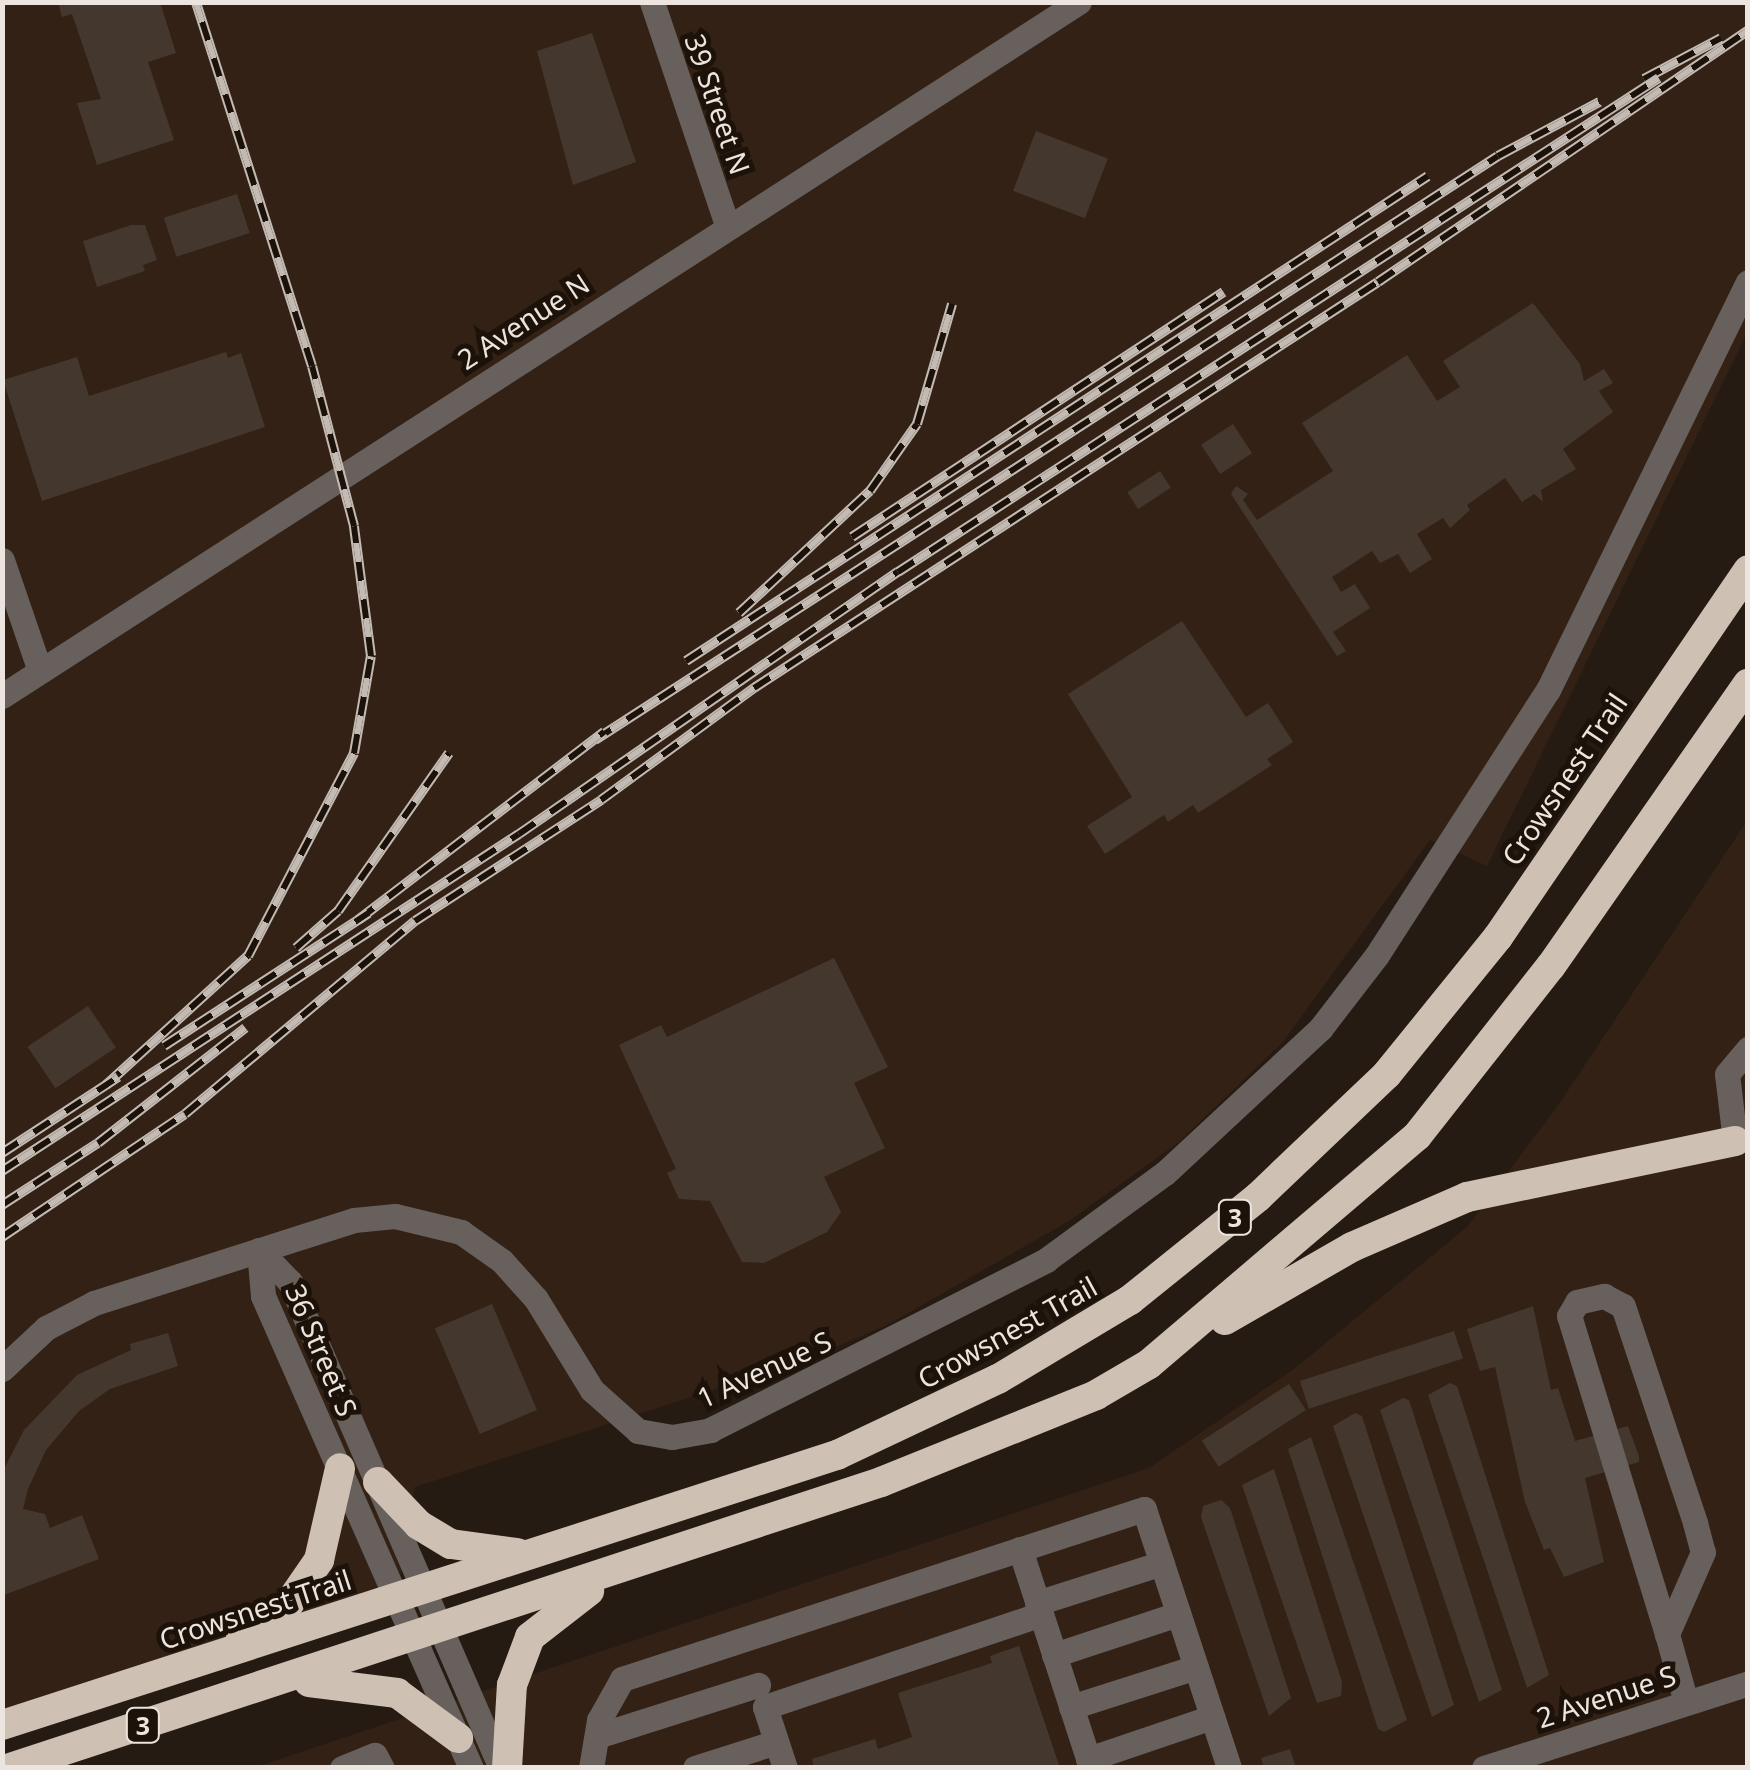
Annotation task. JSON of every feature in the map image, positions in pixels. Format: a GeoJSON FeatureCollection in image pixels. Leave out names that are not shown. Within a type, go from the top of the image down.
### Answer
{"type":"FeatureCollection","features":[{"type":"Feature","properties":{"kind":"highway"},"geometry":{"type":"LineString","coordinates":[[1707,623],[1748,552]]}},
{"type":"Feature","properties":{"kind":"highway","name":"Crowsnest Trail"},"geometry":{"type":"LineString","coordinates":[[2,1725],[739,1490],[924,1416],[1061,1344],[1200,1246],[1321,1142],[1432,1021],[1498,937],[1707,623],[1748,570]]}},
{"type":"Feature","properties":{"kind":"highway","name":"3"},"geometry":{"type":"LineString","coordinates":[[10,1768],[414,1639],[881,1482],[1096,1395],[1149,1364],[1417,1136],[1551,966],[1748,684]]}},
{"type":"Feature","properties":{"kind":"highway"},"geometry":{"type":"LineString","coordinates":[[1149,1364],[1413,1216],[1533,1179],[1736,1140]]}},
{"type":"Feature","properties":{"kind":"highway"},"geometry":{"type":"LineString","coordinates":[[184,1666],[249,1634],[288,1605],[319,1560],[340,1468]]}},
{"type":"Feature","properties":{"kind":"highway"},"geometry":{"type":"LineString","coordinates":[[378,1482],[419,1525],[451,1544],[498,1555],[555,1548]]}},
{"type":"Feature","properties":{"kind":"highway"},"geometry":{"type":"LineString","coordinates":[[504,1768],[512,1685],[530,1637],[620,1570]]}},
{"type":"Feature","properties":{"kind":"highway"},"geometry":{"type":"LineString","coordinates":[[276,1683],[344,1681],[398,1692],[458,1738]]}},
{"type":"Feature","properties":{"kind":"street","name":"39 Street N"},"geometry":{"type":"LineString","coordinates":[[652,2],[726,224]]}},
{"type":"Feature","properties":{"kind":"street","name":"2 Avenue N"},"geometry":{"type":"LineString","coordinates":[[2,696],[726,224],[1080,2]]}},
{"type":"Feature","properties":{"kind":"street","name":"1 Avenue S"},"geometry":{"type":"LineString","coordinates":[[2,1368],[46,1328],[81,1309],[259,1250],[375,1217],[461,1232],[520,1279],[592,1390],[615,1413],[638,1431],[672,1437],[710,1430],[1046,1260],[1165,1172],[1320,1029],[1432,875],[1548,690],[1748,282]]}},
{"type":"Feature","properties":{"kind":"street"},"geometry":{"type":"LineString","coordinates":[[2,560],[40,671]]}},
{"type":"Feature","properties":{"kind":"street"},"geometry":{"type":"LineString","coordinates":[[1736,1140],[1727,1074],[1748,1049]]}},
{"type":"Feature","properties":{"kind":"street","name":"36 Street S"},"geometry":{"type":"LineString","coordinates":[[259,1250],[263,1296],[340,1468],[412,1593]]}},
{"type":"Feature","properties":{"kind":"street","name":"36 Street S"},"geometry":{"type":"LineString","coordinates":[[259,1250],[290,1282],[378,1482],[412,1593]]}},
{"type":"Feature","properties":{"kind":"street"},"geometry":{"type":"LineString","coordinates":[[1667,1634],[1702,1552],[1695,1523],[1624,1306],[1604,1296],[1577,1302],[1568,1316],[1686,1702]]}},
{"type":"Feature","properties":{"kind":"street"},"geometry":{"type":"LineString","coordinates":[[592,1768],[596,1736],[622,1679],[1144,1509],[1229,1768]]}},
{"type":"Feature","properties":{"kind":"street"},"geometry":{"type":"LineString","coordinates":[[1020,1550],[1090,1763],[1116,1749],[1212,1717]]}},
{"type":"Feature","properties":{"kind":"street"},"geometry":{"type":"LineString","coordinates":[[596,1736],[762,1696],[1039,1609],[1162,1563]]}},
{"type":"Feature","properties":{"kind":"street"},"geometry":{"type":"LineString","coordinates":[[412,1593],[443,1629],[504,1768]]}},
{"type":"Feature","properties":{"kind":"street"},"geometry":{"type":"LineString","coordinates":[[412,1593],[414,1639],[470,1768]]}},
{"type":"Feature","properties":{"kind":"street"},"geometry":{"type":"LineString","coordinates":[[1054,1654],[1178,1614]]}},
{"type":"Feature","properties":{"kind":"street"},"geometry":{"type":"LineString","coordinates":[[742,1640],[784,1768]]}},
{"type":"Feature","properties":{"kind":"street"},"geometry":{"type":"LineString","coordinates":[[1071,1707],[1196,1666]]}},
{"type":"Feature","properties":{"kind":"street","name":"2 Avenue S"},"geometry":{"type":"LineString","coordinates":[[1484,1768],[1748,1684]]}},
{"type":"Feature","properties":{"kind":"street"},"geometry":{"type":"LineString","coordinates":[[695,1768],[776,1742]]}},
{"type":"Feature","properties":{"kind":"street"},"geometry":{"type":"LineString","coordinates":[[1116,1749],[1136,1768]]}},
{"type":"Feature","properties":{"kind":"street"},"geometry":{"type":"LineString","coordinates":[[342,1768],[375,1755],[382,1768]]}},
{"type":"Feature","properties":{"kind":"shaded area"},"geometry":{"type":"Polygon","coordinates":[[[2,3],[1747,3],[1747,333],[1487,866],[1430,840],[1282,1043],[1178,1143],[1069,1221],[889,1324],[811,1358],[415,1487],[397,1597],[3,1725],[2,3]]]}},
{"type":"Feature","properties":{"kind":"shaded area"},"geometry":{"type":"Polygon","coordinates":[[[1747,821],[1747,1767],[253,1768],[1149,1468],[1294,1369],[1467,1227],[1557,1107],[1747,821]]]}},
{"type":"Feature","properties":{"kind":"building"},"geometry":{"type":"Polygon","coordinates":[[[58,2],[160,2],[176,53],[148,62],[174,140],[97,165],[77,103],[101,99],[72,14],[62,17],[58,2]]]}},
{"type":"Feature","properties":{"kind":"building"},"geometry":{"type":"Polygon","coordinates":[[[592,33],[636,162],[573,185],[537,51],[592,33]]]}},
{"type":"Feature","properties":{"kind":"building"},"geometry":{"type":"Polygon","coordinates":[[[1036,131],[1108,159],[1085,218],[1013,191],[1036,131]]]}},
{"type":"Feature","properties":{"kind":"building"},"geometry":{"type":"Polygon","coordinates":[[[237,194],[250,233],[176,257],[164,218],[237,194]]]}},
{"type":"Feature","properties":{"kind":"building"},"geometry":{"type":"Polygon","coordinates":[[[131,225],[145,225],[157,260],[143,265],[145,271],[97,287],[83,241],[131,225]]]}},
{"type":"Feature","properties":{"kind":"building"},"geometry":{"type":"Polygon","coordinates":[[[1533,303],[1580,364],[1584,381],[1604,369],[1613,383],[1599,391],[1613,412],[1563,449],[1576,469],[1541,490],[1543,502],[1534,494],[1522,502],[1505,478],[1467,505],[1470,510],[1450,528],[1443,518],[1417,534],[1432,559],[1410,573],[1398,554],[1380,563],[1372,551],[1332,577],[1341,592],[1355,584],[1370,608],[1333,632],[1346,651],[1337,656],[1231,494],[1236,486],[1248,494],[1243,500],[1257,520],[1333,471],[1302,423],[1407,355],[1437,401],[1460,387],[1443,361],[1533,303]]]}},
{"type":"Feature","properties":{"kind":"building"},"geometry":{"type":"Polygon","coordinates":[[[226,352],[228,358],[241,353],[265,427],[42,501],[3,380],[77,357],[89,396],[226,352]]]}},
{"type":"Feature","properties":{"kind":"building"},"geometry":{"type":"Polygon","coordinates":[[[1233,424],[1252,453],[1220,474],[1201,445],[1233,424]]]}},
{"type":"Feature","properties":{"kind":"building"},"geometry":{"type":"Polygon","coordinates":[[[1160,471],[1171,488],[1138,509],[1127,492],[1160,471]]]}},
{"type":"Feature","properties":{"kind":"building"},"geometry":{"type":"Polygon","coordinates":[[[1182,621],[1246,717],[1268,703],[1293,742],[1267,759],[1272,765],[1198,813],[1193,805],[1168,822],[1164,815],[1105,854],[1087,826],[1132,797],[1068,694],[1182,621]]]}},
{"type":"Feature","properties":{"kind":"building"},"geometry":{"type":"Polygon","coordinates":[[[834,958],[888,1067],[854,1083],[885,1148],[824,1177],[841,1212],[827,1232],[764,1263],[742,1262],[710,1201],[679,1199],[667,1173],[676,1169],[619,1045],[661,1025],[667,1037],[834,958]]]}},
{"type":"Feature","properties":{"kind":"building"},"geometry":{"type":"Polygon","coordinates":[[[88,1006],[116,1047],[55,1088],[27,1047],[88,1006]]]}},
{"type":"Feature","properties":{"kind":"building"},"geometry":{"type":"Polygon","coordinates":[[[492,1304],[537,1410],[480,1434],[435,1328],[492,1304]]]}},
{"type":"Feature","properties":{"kind":"building"},"geometry":{"type":"Polygon","coordinates":[[[1533,1306],[1551,1390],[1558,1388],[1575,1441],[1628,1426],[1639,1456],[1639,1462],[1585,1478],[1604,1562],[1564,1577],[1550,1548],[1544,1550],[1525,1502],[1495,1367],[1480,1371],[1467,1329],[1533,1306]]]}},
{"type":"Feature","properties":{"kind":"building"},"geometry":{"type":"Polygon","coordinates":[[[1454,1331],[1463,1359],[1309,1409],[1300,1381],[1454,1331]]]}},
{"type":"Feature","properties":{"kind":"building"},"geometry":{"type":"Polygon","coordinates":[[[168,1333],[178,1366],[110,1389],[79,1411],[46,1450],[28,1489],[23,1509],[45,1514],[50,1528],[82,1515],[99,1559],[4,1595],[2,1473],[24,1430],[77,1375],[131,1350],[130,1344],[168,1333]]]}},
{"type":"Feature","properties":{"kind":"building"},"geometry":{"type":"Polygon","coordinates":[[[1450,1383],[1457,1386],[1549,1675],[1527,1688],[1428,1395],[1450,1383]]]}},
{"type":"Feature","properties":{"kind":"building"},"geometry":{"type":"Polygon","coordinates":[[[1289,1384],[1306,1410],[1219,1467],[1202,1441],[1289,1384]]]}},
{"type":"Feature","properties":{"kind":"building"},"geometry":{"type":"Polygon","coordinates":[[[1403,1398],[1409,1400],[1502,1690],[1479,1702],[1380,1410],[1403,1398]]]}},
{"type":"Feature","properties":{"kind":"building"},"geometry":{"type":"Polygon","coordinates":[[[1355,1413],[1362,1416],[1454,1705],[1432,1717],[1333,1426],[1355,1413]]]}},
{"type":"Feature","properties":{"kind":"building"},"geometry":{"type":"Polygon","coordinates":[[[1311,1437],[1407,1720],[1384,1732],[1378,1729],[1288,1449],[1311,1437]]]}},
{"type":"Feature","properties":{"kind":"building"},"geometry":{"type":"Polygon","coordinates":[[[1274,1469],[1342,1682],[1341,1696],[1317,1703],[1242,1485],[1274,1469]]]}},
{"type":"Feature","properties":{"kind":"building"},"geometry":{"type":"Polygon","coordinates":[[[1221,1500],[1230,1508],[1291,1698],[1269,1716],[1201,1517],[1203,1506],[1221,1500]]]}},
{"type":"Feature","properties":{"kind":"building"},"geometry":{"type":"Polygon","coordinates":[[[1019,1646],[1060,1768],[814,1768],[812,1759],[875,1739],[878,1749],[912,1737],[898,1693],[992,1663],[990,1656],[1019,1646]]]}},
{"type":"Feature","properties":{"kind":"building"},"geometry":{"type":"Polygon","coordinates":[[[1290,1749],[1296,1768],[1264,1768],[1261,1758],[1290,1749]]]}},
{"type":"Feature","properties":{"kind":"railway"},"geometry":{"type":"LineString","coordinates":[[106,1085],[248,956],[354,753],[371,656],[354,526],[312,366],[196,2]]}},
{"type":"Feature","properties":{"kind":"railway"},"geometry":{"type":"LineString","coordinates":[[2,1237],[185,1114],[415,921],[601,800],[754,688],[1378,282],[1748,31]]}},
{"type":"Feature","properties":{"kind":"railway"},"geometry":{"type":"LineString","coordinates":[[1644,79],[1721,38]]}},
{"type":"Feature","properties":{"kind":"railway"},"geometry":{"type":"LineString","coordinates":[[2,1171],[519,834],[898,572],[1659,78]]}},
{"type":"Feature","properties":{"kind":"railway"},"geometry":{"type":"LineString","coordinates":[[595,740],[1498,156],[1599,102]]}},
{"type":"Feature","properties":{"kind":"railway"},"geometry":{"type":"LineString","coordinates":[[686,661],[1428,176]]}},
{"type":"Feature","properties":{"kind":"railway"},"geometry":{"type":"LineString","coordinates":[[852,537],[1224,292]]}},
{"type":"Feature","properties":{"kind":"railway"},"geometry":{"type":"LineString","coordinates":[[739,613],[870,491],[917,424],[952,304]]}},
{"type":"Feature","properties":{"kind":"railway"},"geometry":{"type":"LineString","coordinates":[[358,920],[604,732]]}},
{"type":"Feature","properties":{"kind":"railway"},"geometry":{"type":"LineString","coordinates":[[296,948],[338,911],[449,753]]}},
{"type":"Feature","properties":{"kind":"railway"},"geometry":{"type":"LineString","coordinates":[[164,1046],[369,913]]}},
{"type":"Feature","properties":{"kind":"railway"},"geometry":{"type":"LineString","coordinates":[[2,1205],[98,1143],[245,1028]]}},
{"type":"Feature","properties":{"kind":"railway"},"geometry":{"type":"LineString","coordinates":[[2,1153],[118,1077]]}}]}
